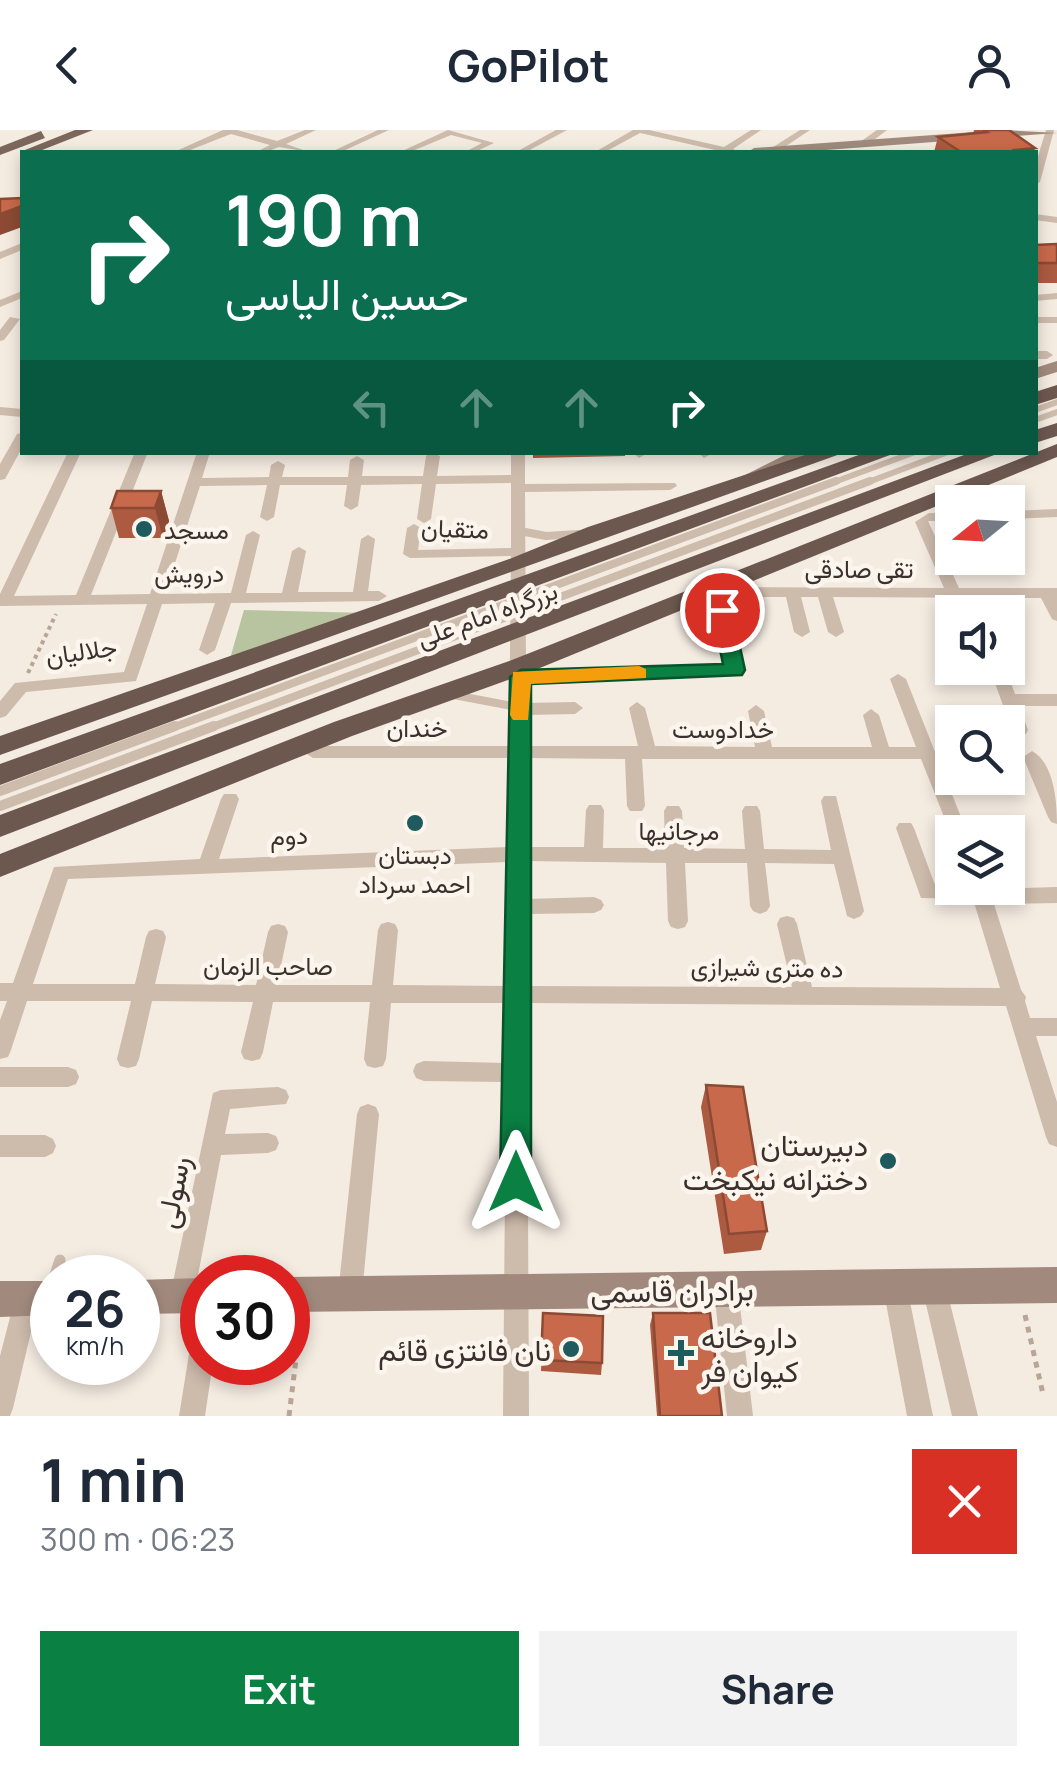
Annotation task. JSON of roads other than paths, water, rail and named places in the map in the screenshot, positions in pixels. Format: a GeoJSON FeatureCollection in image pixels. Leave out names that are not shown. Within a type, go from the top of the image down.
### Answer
{"type":"FeatureCollection","features":[{"type":"Feature","properties":{"kind":"highway"},"geometry":{"type":"LineString","coordinates":[[0,866],[442,694],[521,671],[1057,450]]}},
{"type":"Feature","properties":{"kind":"highway"},"geometry":{"type":"LineString","coordinates":[[0,746],[520,557],[826,455]]}},
{"type":"Feature","properties":{"kind":"highway","name":"بزرگراه امام علی"},"geometry":{"type":"LineString","coordinates":[[0,775],[880,455]]}},
{"type":"Feature","properties":{"kind":"highway","name":"بزرگراه امام علی"},"geometry":{"type":"LineString","coordinates":[[0,826],[984,455]]}},
{"type":"Feature","properties":{"kind":"highway"},"geometry":{"type":"LineString","coordinates":[[1002,485],[1057,464]]}},
{"type":"Feature","properties":{"kind":"highway"},"geometry":{"type":"LineString","coordinates":[[788,559],[935,509]]}},
{"type":"Feature","properties":{"kind":"main road"},"geometry":{"type":"LineString","coordinates":[[0,150],[56,130]]}},
{"type":"Feature","properties":{"kind":"main road"},"geometry":{"type":"LineString","coordinates":[[32,150],[87,130]]}},
{"type":"Feature","properties":{"kind":"main road"},"geometry":{"type":"LineString","coordinates":[[787,150],[863,144],[886,136],[947,130]]}},
{"type":"Feature","properties":{"kind":"main road"},"geometry":{"type":"LineString","coordinates":[[886,136],[1052,130]]}},
{"type":"Feature","properties":{"kind":"main road"},"geometry":{"type":"LineString","coordinates":[[726,489],[801,455]]}},
{"type":"Feature","properties":{"kind":"main road","name":"برادران قاسمی"},"geometry":{"type":"LineString","coordinates":[[310,1295],[1057,1285]]}},
{"type":"Feature","properties":{"kind":"street"},"geometry":{"type":"LineString","coordinates":[[183,150],[230,130],[298,150]]}},
{"type":"Feature","properties":{"kind":"street"},"geometry":{"type":"LineString","coordinates":[[265,150],[312,130]]}},
{"type":"Feature","properties":{"kind":"street"},"geometry":{"type":"LineString","coordinates":[[340,150],[385,130]]}},
{"type":"Feature","properties":{"kind":"street"},"geometry":{"type":"LineString","coordinates":[[469,137],[484,130]]}},
{"type":"Feature","properties":{"kind":"street"},"geometry":{"type":"LineString","coordinates":[[524,150],[563,130]]}},
{"type":"Feature","properties":{"kind":"street"},"geometry":{"type":"LineString","coordinates":[[603,150],[638,130],[726,150]]}},
{"type":"Feature","properties":{"kind":"street"},"geometry":{"type":"LineString","coordinates":[[683,140],[701,130]]}},
{"type":"Feature","properties":{"kind":"street"},"geometry":{"type":"LineString","coordinates":[[731,150],[757,130]]}},
{"type":"Feature","properties":{"kind":"street"},"geometry":{"type":"LineString","coordinates":[[776,150],[806,130]]}},
{"type":"Feature","properties":{"kind":"street"},"geometry":{"type":"LineString","coordinates":[[1038,173],[1052,130]]}},
{"type":"Feature","properties":{"kind":"street"},"geometry":{"type":"LineString","coordinates":[[409,150],[450,132],[490,142],[473,150]]}},
{"type":"Feature","properties":{"kind":"street"},"geometry":{"type":"LineString","coordinates":[[0,338],[12,319]]}},
{"type":"Feature","properties":{"kind":"street"},"geometry":{"type":"LineString","coordinates":[[0,476],[20,441]]}},
{"type":"Feature","properties":{"kind":"street"},"geometry":{"type":"LineString","coordinates":[[2,601],[74,455]]}},
{"type":"Feature","properties":{"kind":"street"},"geometry":{"type":"LineString","coordinates":[[82,599],[141,455]]}},
{"type":"Feature","properties":{"kind":"street"},"geometry":{"type":"LineString","coordinates":[[154,598],[203,455]]}},
{"type":"Feature","properties":{"kind":"street"},"geometry":{"type":"LineString","coordinates":[[351,506],[358,455]]}},
{"type":"Feature","properties":{"kind":"street"},"geometry":{"type":"LineString","coordinates":[[516,1416],[521,709],[518,455]]}},
{"type":"Feature","properties":{"kind":"street"},"geometry":{"type":"LineString","coordinates":[[429,480],[432,456]]}},
{"type":"Feature","properties":{"kind":"street"},"geometry":{"type":"LineString","coordinates":[[266,517],[278,465]]}},
{"type":"Feature","properties":{"kind":"street"},"geometry":{"type":"LineString","coordinates":[[194,482],[429,480],[670,486]]}},
{"type":"Feature","properties":{"kind":"street","name":"متقیان"},"geometry":{"type":"LineString","coordinates":[[429,480],[410,554],[520,557]]}},
{"type":"Feature","properties":{"kind":"street"},"geometry":{"type":"LineString","coordinates":[[1025,519],[1057,514]]}},
{"type":"Feature","properties":{"kind":"street"},"geometry":{"type":"LineString","coordinates":[[935,519],[926,520],[935,543]]}},
{"type":"Feature","properties":{"kind":"street"},"geometry":{"type":"LineString","coordinates":[[207,650],[232,597],[253,536]]}},
{"type":"Feature","properties":{"kind":"street"},"geometry":{"type":"LineString","coordinates":[[360,596],[368,539]]}},
{"type":"Feature","properties":{"kind":"street"},"geometry":{"type":"LineString","coordinates":[[289,597],[299,551]]}},
{"type":"Feature","properties":{"kind":"street"},"geometry":{"type":"LineString","coordinates":[[947,575],[954,593]]}},
{"type":"Feature","properties":{"kind":"street"},"geometry":{"type":"LineString","coordinates":[[792,592],[802,632]]}},
{"type":"Feature","properties":{"kind":"street","name":"تقی صادقی"},"geometry":{"type":"LineString","coordinates":[[521,671],[734,670],[721,601],[792,592],[1051,593]]}},
{"type":"Feature","properties":{"kind":"street"},"geometry":{"type":"LineString","coordinates":[[824,592],[836,632]]}},
{"type":"Feature","properties":{"kind":"street"},"geometry":{"type":"LineString","coordinates":[[1051,593],[1057,616]]}},
{"type":"Feature","properties":{"kind":"street","name":"درویش"},"geometry":{"type":"LineString","coordinates":[[2,601],[379,596]]}},
{"type":"Feature","properties":{"kind":"street","name":"جلالیان"},"geometry":{"type":"LineString","coordinates":[[0,712],[21,686],[130,676],[154,598]]}},
{"type":"Feature","properties":{"kind":"street"},"geometry":{"type":"LineString","coordinates":[[898,679],[951,815]]}},
{"type":"Feature","properties":{"kind":"street"},"geometry":{"type":"LineString","coordinates":[[1004,685],[1011,705]]}},
{"type":"Feature","properties":{"kind":"street"},"geometry":{"type":"LineString","coordinates":[[1009,700],[1057,700]]}},
{"type":"Feature","properties":{"kind":"street"},"geometry":{"type":"LineString","coordinates":[[521,709],[575,708]]}},
{"type":"Feature","properties":{"kind":"street"},"geometry":{"type":"LineString","coordinates":[[636,806],[640,752],[637,708]]}},
{"type":"Feature","properties":{"kind":"street"},"geometry":{"type":"LineString","coordinates":[[756,711],[764,753]]}},
{"type":"Feature","properties":{"kind":"street"},"geometry":{"type":"LineString","coordinates":[[870,715],[882,753]]}},
{"type":"Feature","properties":{"kind":"street","name":"خندان"},"geometry":{"type":"LineString","coordinates":[[313,752],[520,752]]}},
{"type":"Feature","properties":{"kind":"street","name":"خدادوست"},"geometry":{"type":"LineString","coordinates":[[520,752],[926,753]]}},
{"type":"Feature","properties":{"kind":"street"},"geometry":{"type":"LineString","coordinates":[[1032,757],[1052,791],[1057,817]]}},
{"type":"Feature","properties":{"kind":"street"},"geometry":{"type":"LineString","coordinates":[[208,866],[230,798]]}},
{"type":"Feature","properties":{"kind":"street"},"geometry":{"type":"LineString","coordinates":[[830,801],[839,857],[854,911]]}},
{"type":"Feature","properties":{"kind":"street"},"geometry":{"type":"LineString","coordinates":[[593,854],[595,810]]}},
{"type":"Feature","properties":{"kind":"street"},"geometry":{"type":"LineString","coordinates":[[673,811],[678,921]]}},
{"type":"Feature","properties":{"kind":"street"},"geometry":{"type":"LineString","coordinates":[[751,811],[760,906]]}},
{"type":"Feature","properties":{"kind":"street"},"geometry":{"type":"LineString","coordinates":[[905,828],[928,893],[935,893]]}},
{"type":"Feature","properties":{"kind":"street","name":"مرجانیها"},"geometry":{"type":"LineString","coordinates":[[519,854],[839,857]]}},
{"type":"Feature","properties":{"kind":"street","name":"دوم"},"geometry":{"type":"LineString","coordinates":[[10,992],[61,872],[519,854]]}},
{"type":"Feature","properties":{"kind":"street"},"geometry":{"type":"LineString","coordinates":[[1025,894],[1057,895]]}},
{"type":"Feature","properties":{"kind":"street"},"geometry":{"type":"LineString","coordinates":[[518,907],[594,905]]}},
{"type":"Feature","properties":{"kind":"street"},"geometry":{"type":"LineString","coordinates":[[985,905],[1057,1137]]}},
{"type":"Feature","properties":{"kind":"street"},"geometry":{"type":"LineString","coordinates":[[787,924],[804,995]]}},
{"type":"Feature","properties":{"kind":"street"},"geometry":{"type":"LineString","coordinates":[[375,1059],[388,930]]}},
{"type":"Feature","properties":{"kind":"street"},"geometry":{"type":"LineString","coordinates":[[252,1052],[278,932]]}},
{"type":"Feature","properties":{"kind":"street"},"geometry":{"type":"LineString","coordinates":[[128,1059],[156,937]]}},
{"type":"Feature","properties":{"kind":"street"},"geometry":{"type":"LineString","coordinates":[[0,1050],[10,992]]}},
{"type":"Feature","properties":{"kind":"street","name":"صاحب الزمان"},"geometry":{"type":"LineString","coordinates":[[10,992],[517,992]]}},
{"type":"Feature","properties":{"kind":"street","name":"ده متری شیرازی"},"geometry":{"type":"LineString","coordinates":[[517,992],[1016,996]]}},
{"type":"Feature","properties":{"kind":"street"},"geometry":{"type":"LineString","coordinates":[[1026,1027],[1057,1027]]}},
{"type":"Feature","properties":{"kind":"street"},"geometry":{"type":"LineString","coordinates":[[424,1071],[516,1073]]}},
{"type":"Feature","properties":{"kind":"street"},"geometry":{"type":"LineString","coordinates":[[0,1077],[68,1077]]}},
{"type":"Feature","properties":{"kind":"street","name":"رسولی"},"geometry":{"type":"LineString","coordinates":[[197,1255],[222,1100],[278,1097]]}},
{"type":"Feature","properties":{"kind":"street"},"geometry":{"type":"LineString","coordinates":[[350,1294],[368,1114]]}},
{"type":"Feature","properties":{"kind":"street"},"geometry":{"type":"LineString","coordinates":[[212,1145],[268,1143]]}},
{"type":"Feature","properties":{"kind":"street"},"geometry":{"type":"LineString","coordinates":[[0,1146],[44,1146]]}},
{"type":"Feature","properties":{"kind":"street"},"geometry":{"type":"LineString","coordinates":[[934,1286],[965,1416]]}},
{"type":"Feature","properties":{"kind":"street"},"geometry":{"type":"LineString","coordinates":[[894,1287],[920,1416]]}},
{"type":"Feature","properties":{"kind":"street"},"geometry":{"type":"LineString","coordinates":[[726,1290],[740,1416]]}},
{"type":"Feature","properties":{"kind":"street"},"geometry":{"type":"LineString","coordinates":[[0,1408],[30,1319]]}},
{"type":"Feature","properties":{"kind":"street"},"geometry":{"type":"LineString","coordinates":[[192,1416],[197,1385]]}},
{"type":"Feature","properties":{"kind":"lane"},"geometry":{"type":"LineString","coordinates":[[0,791],[907,455]]}},
{"type":"Feature","properties":{"kind":"lane"},"geometry":{"type":"LineString","coordinates":[[0,806],[940,455]]}},
{"type":"Feature","properties":{"kind":"lane"},"geometry":{"type":"LineString","coordinates":[[520,531],[546,536],[596,532]]}},
{"type":"Feature","properties":{"kind":"lane"},"geometry":{"type":"LineString","coordinates":[[442,694],[488,698],[521,709]]}},
{"type":"Feature","properties":{"kind":"place","name":"مسجد"},"geometry":{"type":"Point","coordinates":[144,529]}},
{"type":"Feature","properties":{"kind":"place","name":"دبستان احمد سرداد"},"geometry":{"type":"Point","coordinates":[415,823]}},
{"type":"Feature","properties":{"kind":"place","name":"دبیرستان دخترانه نیکبخت"},"geometry":{"type":"Point","coordinates":[888,1161]}},
{"type":"Feature","properties":{"kind":"place","name":"نان فانتزی قائم"},"geometry":{"type":"Point","coordinates":[571,1349]}},
{"type":"Feature","properties":{"kind":"place","name":"داروخانه کیوان فر"},"geometry":{"type":"Point","coordinates":[681,1353]}}]}
